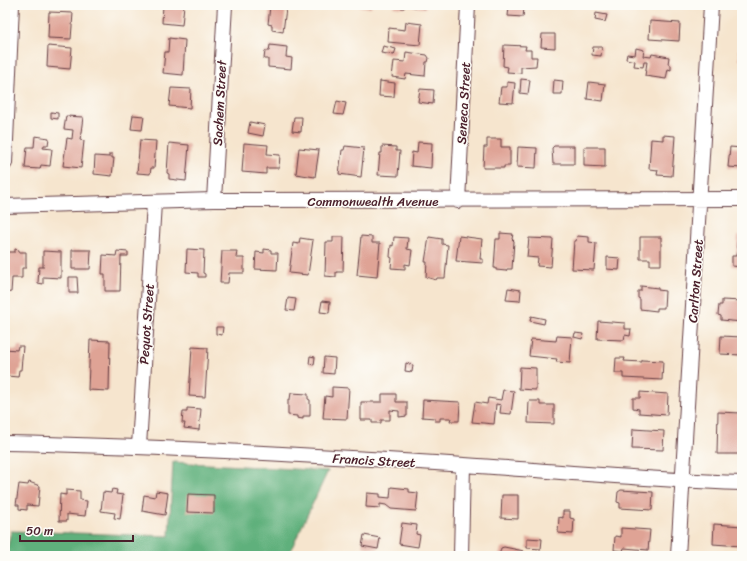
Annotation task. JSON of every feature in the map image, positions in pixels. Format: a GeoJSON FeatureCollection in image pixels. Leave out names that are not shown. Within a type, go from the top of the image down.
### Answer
{"type":"FeatureCollection","features":[{"type":"Feature","properties":{"kind":"street"},"geometry":{"type":"LineString","coordinates":[[5,163],[12,5]]}},
{"type":"Feature","properties":{"kind":"street","name":"Sachem Street"},"geometry":{"type":"LineString","coordinates":[[214,200],[225,5]]}},
{"type":"Feature","properties":{"kind":"street","name":"Seneca Street"},"geometry":{"type":"LineString","coordinates":[[458,201],[468,5]]}},
{"type":"Feature","properties":{"kind":"street","name":"Carlton Street"},"geometry":{"type":"LineString","coordinates":[[678,556],[681,481],[700,199],[711,5]]}},
{"type":"Feature","properties":{"kind":"street","name":"Commonwealth Avenue"},"geometry":{"type":"LineString","coordinates":[[5,206],[154,203],[214,200],[458,201],[742,199]]}},
{"type":"Feature","properties":{"kind":"street","name":"Pequot Street"},"geometry":{"type":"LineString","coordinates":[[139,446],[154,203]]}},
{"type":"Feature","properties":{"kind":"street","name":"Francis Street"},"geometry":{"type":"LineString","coordinates":[[5,443],[139,446],[463,465],[681,481],[742,483]]}},
{"type":"Feature","properties":{"kind":"street"},"geometry":{"type":"LineString","coordinates":[[461,556],[463,465]]}},
{"type":"Feature","properties":{"kind":"green space"},"geometry":{"type":"Polygon","coordinates":[[[173,462],[328,471],[288,556],[6,556],[11,531],[169,536],[173,462]]]}},
{"type":"Feature","properties":{"kind":"building"},"geometry":{"type":"Polygon","coordinates":[[[163,5],[184,5],[182,25],[162,23],[163,5]]]}},
{"type":"Feature","properties":{"kind":"building"},"geometry":{"type":"Polygon","coordinates":[[[279,5],[292,5],[292,8],[286,8],[283,32],[272,30],[272,25],[268,24],[270,6],[278,7],[279,5]]]}},
{"type":"Feature","properties":{"kind":"building"},"geometry":{"type":"Polygon","coordinates":[[[352,5],[372,5],[371,8],[352,5]]]}},
{"type":"Feature","properties":{"kind":"building"},"geometry":{"type":"Polygon","coordinates":[[[395,5],[426,5],[425,8],[406,6],[404,8],[394,7],[395,5]]]}},
{"type":"Feature","properties":{"kind":"building"},"geometry":{"type":"Polygon","coordinates":[[[504,5],[534,5],[534,9],[524,8],[523,17],[508,16],[509,7],[504,7],[504,5]]]}},
{"type":"Feature","properties":{"kind":"building"},"geometry":{"type":"Polygon","coordinates":[[[652,5],[664,5],[664,8],[652,7],[652,5]]]}},
{"type":"Feature","properties":{"kind":"building"},"geometry":{"type":"Polygon","coordinates":[[[741,9],[742,29],[739,29],[741,9]]]}},
{"type":"Feature","properties":{"kind":"building"},"geometry":{"type":"Polygon","coordinates":[[[49,12],[73,13],[71,39],[48,38],[49,12]]]}},
{"type":"Feature","properties":{"kind":"building"},"geometry":{"type":"Polygon","coordinates":[[[596,13],[607,15],[605,22],[595,20],[596,13]]]}},
{"type":"Feature","properties":{"kind":"building"},"geometry":{"type":"Polygon","coordinates":[[[650,21],[680,23],[679,41],[649,39],[650,21]]]}},
{"type":"Feature","properties":{"kind":"building"},"geometry":{"type":"Polygon","coordinates":[[[406,22],[422,24],[420,45],[388,42],[389,28],[405,30],[406,22]]]}},
{"type":"Feature","properties":{"kind":"building"},"geometry":{"type":"Polygon","coordinates":[[[542,34],[555,34],[555,48],[541,47],[542,34]]]}},
{"type":"Feature","properties":{"kind":"building"},"geometry":{"type":"Polygon","coordinates":[[[169,38],[185,40],[183,75],[163,73],[165,52],[168,52],[169,38]]]}},
{"type":"Feature","properties":{"kind":"building"},"geometry":{"type":"Polygon","coordinates":[[[740,42],[742,43],[742,60],[739,60],[740,42]]]}},
{"type":"Feature","properties":{"kind":"building"},"geometry":{"type":"Polygon","coordinates":[[[270,45],[287,47],[286,57],[292,58],[291,69],[268,67],[268,59],[264,59],[265,51],[269,51],[270,45]]]}},
{"type":"Feature","properties":{"kind":"building"},"geometry":{"type":"Polygon","coordinates":[[[504,45],[526,46],[525,50],[531,50],[531,57],[537,57],[536,66],[521,67],[521,73],[507,72],[508,67],[503,66],[504,45]]]}},
{"type":"Feature","properties":{"kind":"building"},"geometry":{"type":"Polygon","coordinates":[[[48,46],[72,48],[70,69],[47,67],[48,46]]]}},
{"type":"Feature","properties":{"kind":"building"},"geometry":{"type":"Polygon","coordinates":[[[383,46],[396,49],[394,55],[381,53],[383,46]]]}},
{"type":"Feature","properties":{"kind":"building"},"geometry":{"type":"Polygon","coordinates":[[[593,47],[602,47],[601,56],[592,55],[593,47]]]}},
{"type":"Feature","properties":{"kind":"building"},"geometry":{"type":"Polygon","coordinates":[[[636,48],[644,50],[643,56],[651,57],[652,54],[669,57],[668,64],[671,65],[671,70],[668,69],[666,79],[645,76],[647,62],[644,62],[643,67],[634,66],[635,61],[626,59],[627,54],[635,55],[636,48]]]}},
{"type":"Feature","properties":{"kind":"building"},"geometry":{"type":"Polygon","coordinates":[[[406,52],[427,55],[429,58],[428,62],[426,62],[425,76],[406,74],[405,79],[392,77],[394,61],[405,62],[406,52]]]}},
{"type":"Feature","properties":{"kind":"building"},"geometry":{"type":"Polygon","coordinates":[[[521,79],[530,80],[528,94],[520,93],[521,79]]]}},
{"type":"Feature","properties":{"kind":"building"},"geometry":{"type":"Polygon","coordinates":[[[554,80],[563,81],[562,94],[553,94],[554,80]]]}},
{"type":"Feature","properties":{"kind":"building"},"geometry":{"type":"Polygon","coordinates":[[[380,81],[395,83],[394,97],[379,96],[380,81]]]}},
{"type":"Feature","properties":{"kind":"building"},"geometry":{"type":"Polygon","coordinates":[[[507,82],[515,83],[513,103],[499,102],[501,87],[507,87],[507,82]]]}},
{"type":"Feature","properties":{"kind":"building"},"geometry":{"type":"Polygon","coordinates":[[[589,82],[605,84],[603,101],[587,99],[589,82]]]}},
{"type":"Feature","properties":{"kind":"building"},"geometry":{"type":"Polygon","coordinates":[[[171,88],[191,89],[190,108],[169,106],[171,88]]]}},
{"type":"Feature","properties":{"kind":"building"},"geometry":{"type":"Polygon","coordinates":[[[420,89],[434,90],[433,104],[418,102],[420,89]]]}},
{"type":"Feature","properties":{"kind":"building"},"geometry":{"type":"Polygon","coordinates":[[[337,101],[346,103],[343,115],[334,114],[337,101]]]}},
{"type":"Feature","properties":{"kind":"building"},"geometry":{"type":"Polygon","coordinates":[[[51,112],[58,113],[58,119],[51,118],[51,112]]]}},
{"type":"Feature","properties":{"kind":"building"},"geometry":{"type":"Polygon","coordinates":[[[133,115],[144,116],[142,130],[131,129],[133,115]]]}},
{"type":"Feature","properties":{"kind":"building"},"geometry":{"type":"Polygon","coordinates":[[[66,116],[83,117],[80,140],[84,141],[81,168],[63,166],[67,138],[72,139],[73,130],[64,129],[66,116]]]}},
{"type":"Feature","properties":{"kind":"building"},"geometry":{"type":"Polygon","coordinates":[[[294,117],[302,117],[301,132],[292,131],[294,117]]]}},
{"type":"Feature","properties":{"kind":"building"},"geometry":{"type":"Polygon","coordinates":[[[250,122],[265,125],[263,136],[248,133],[250,122]]]}},
{"type":"Feature","properties":{"kind":"building"},"geometry":{"type":"Polygon","coordinates":[[[663,135],[675,136],[672,176],[657,175],[658,170],[649,169],[651,139],[663,140],[663,135]]]}},
{"type":"Feature","properties":{"kind":"building"},"geometry":{"type":"Polygon","coordinates":[[[35,136],[49,138],[48,145],[44,145],[43,148],[52,149],[50,166],[41,165],[40,169],[25,168],[27,147],[34,147],[35,136]]]}},
{"type":"Feature","properties":{"kind":"building"},"geometry":{"type":"Polygon","coordinates":[[[487,139],[501,139],[501,147],[510,147],[510,166],[504,166],[504,168],[483,168],[484,147],[487,147],[487,139]]]}},
{"type":"Feature","properties":{"kind":"building"},"geometry":{"type":"Polygon","coordinates":[[[140,140],[156,141],[154,168],[151,168],[150,174],[137,173],[140,140]]]}},
{"type":"Feature","properties":{"kind":"building"},"geometry":{"type":"Polygon","coordinates":[[[418,142],[432,143],[431,168],[411,166],[412,152],[417,153],[418,142]]]}},
{"type":"Feature","properties":{"kind":"building"},"geometry":{"type":"Polygon","coordinates":[[[169,143],[189,145],[186,181],[169,179],[169,174],[167,173],[169,143]]]}},
{"type":"Feature","properties":{"kind":"building"},"geometry":{"type":"Polygon","coordinates":[[[244,143],[268,145],[267,154],[280,155],[279,168],[266,168],[266,174],[242,172],[244,143]]]}},
{"type":"Feature","properties":{"kind":"building"},"geometry":{"type":"Polygon","coordinates":[[[345,146],[364,148],[361,177],[339,174],[342,150],[344,150],[345,146]]]}},
{"type":"Feature","properties":{"kind":"building"},"geometry":{"type":"Polygon","coordinates":[[[382,146],[396,147],[396,151],[400,151],[398,176],[378,175],[382,146]]]}},
{"type":"Feature","properties":{"kind":"building"},"geometry":{"type":"Polygon","coordinates":[[[554,146],[574,146],[574,164],[553,164],[552,148],[554,146]]]}},
{"type":"Feature","properties":{"kind":"building"},"geometry":{"type":"Polygon","coordinates":[[[518,147],[537,148],[536,168],[517,167],[518,147]]]}},
{"type":"Feature","properties":{"kind":"building"},"geometry":{"type":"Polygon","coordinates":[[[584,147],[605,147],[605,167],[584,166],[584,147]]]}},
{"type":"Feature","properties":{"kind":"building"},"geometry":{"type":"Polygon","coordinates":[[[730,147],[742,148],[742,168],[728,167],[730,147]]]}},
{"type":"Feature","properties":{"kind":"building"},"geometry":{"type":"Polygon","coordinates":[[[299,148],[319,150],[315,177],[296,174],[299,148]]]}},
{"type":"Feature","properties":{"kind":"building"},"geometry":{"type":"Polygon","coordinates":[[[109,154],[112,154],[112,158],[114,158],[112,176],[94,174],[95,156],[109,157],[109,154]]]}},
{"type":"Feature","properties":{"kind":"building"},"geometry":{"type":"Polygon","coordinates":[[[500,233],[513,234],[512,269],[507,269],[506,271],[496,270],[496,268],[494,268],[496,239],[500,239],[500,233]]]}},
{"type":"Feature","properties":{"kind":"building"},"geometry":{"type":"Polygon","coordinates":[[[738,235],[742,236],[742,267],[732,266],[732,256],[736,256],[738,235]]]}},
{"type":"Feature","properties":{"kind":"building"},"geometry":{"type":"Polygon","coordinates":[[[361,236],[372,237],[372,243],[380,243],[377,277],[357,275],[361,236]]]}},
{"type":"Feature","properties":{"kind":"building"},"geometry":{"type":"Polygon","coordinates":[[[459,236],[482,239],[480,259],[483,259],[483,263],[456,261],[459,236]]]}},
{"type":"Feature","properties":{"kind":"building"},"geometry":{"type":"Polygon","coordinates":[[[577,236],[589,237],[589,242],[596,243],[594,270],[572,269],[574,241],[576,241],[577,236]]]}},
{"type":"Feature","properties":{"kind":"building"},"geometry":{"type":"Polygon","coordinates":[[[333,237],[344,237],[343,272],[336,272],[336,277],[325,276],[326,242],[333,242],[333,237]]]}},
{"type":"Feature","properties":{"kind":"building"},"geometry":{"type":"Polygon","coordinates":[[[394,237],[408,238],[407,249],[412,250],[410,265],[405,264],[405,269],[391,268],[391,245],[393,246],[394,237]]]}},
{"type":"Feature","properties":{"kind":"building"},"geometry":{"type":"Polygon","coordinates":[[[429,237],[442,239],[442,244],[448,245],[445,278],[437,278],[436,280],[426,277],[427,262],[425,262],[429,237]]]}},
{"type":"Feature","properties":{"kind":"building"},"geometry":{"type":"Polygon","coordinates":[[[640,237],[661,237],[661,265],[650,265],[650,259],[640,259],[640,237]]]}},
{"type":"Feature","properties":{"kind":"building"},"geometry":{"type":"Polygon","coordinates":[[[300,238],[313,240],[308,275],[289,273],[293,243],[299,244],[300,238]]]}},
{"type":"Feature","properties":{"kind":"building"},"geometry":{"type":"Polygon","coordinates":[[[529,238],[553,239],[551,267],[537,266],[538,258],[527,257],[529,238]]]}},
{"type":"Feature","properties":{"kind":"building"},"geometry":{"type":"Polygon","coordinates":[[[15,249],[19,250],[19,252],[26,252],[26,268],[22,268],[22,278],[12,278],[11,292],[5,293],[6,252],[15,252],[15,249]]]}},
{"type":"Feature","properties":{"kind":"building"},"geometry":{"type":"Polygon","coordinates":[[[187,249],[204,250],[203,273],[205,274],[205,277],[198,277],[198,273],[186,272],[187,249]]]}},
{"type":"Feature","properties":{"kind":"building"},"geometry":{"type":"Polygon","coordinates":[[[264,249],[271,250],[271,253],[278,253],[277,270],[255,269],[256,252],[264,253],[264,249]]]}},
{"type":"Feature","properties":{"kind":"building"},"geometry":{"type":"Polygon","coordinates":[[[72,250],[91,250],[90,269],[72,269],[72,250]]]}},
{"type":"Feature","properties":{"kind":"building"},"geometry":{"type":"Polygon","coordinates":[[[43,251],[61,252],[61,278],[43,277],[43,284],[38,283],[39,267],[43,267],[43,251]]]}},
{"type":"Feature","properties":{"kind":"building"},"geometry":{"type":"Polygon","coordinates":[[[117,251],[128,252],[128,256],[121,256],[120,291],[105,291],[105,274],[102,274],[103,255],[116,256],[117,251]]]}},
{"type":"Feature","properties":{"kind":"building"},"geometry":{"type":"Polygon","coordinates":[[[222,251],[237,251],[236,258],[244,258],[244,273],[229,273],[228,283],[220,283],[222,251]]]}},
{"type":"Feature","properties":{"kind":"building"},"geometry":{"type":"Polygon","coordinates":[[[607,257],[620,258],[619,270],[607,269],[607,257]]]}},
{"type":"Feature","properties":{"kind":"building"},"geometry":{"type":"Polygon","coordinates":[[[69,277],[77,277],[78,293],[69,293],[69,277]]]}},
{"type":"Feature","properties":{"kind":"building"},"geometry":{"type":"Polygon","coordinates":[[[641,286],[658,288],[658,290],[665,291],[664,308],[657,308],[657,311],[640,309],[638,291],[641,291],[641,286]]]}},
{"type":"Feature","properties":{"kind":"building"},"geometry":{"type":"Polygon","coordinates":[[[508,288],[521,290],[520,301],[506,300],[508,288]]]}},
{"type":"Feature","properties":{"kind":"building"},"geometry":{"type":"Polygon","coordinates":[[[288,298],[296,299],[294,311],[286,310],[288,298]]]}},
{"type":"Feature","properties":{"kind":"building"},"geometry":{"type":"Polygon","coordinates":[[[722,300],[742,301],[742,322],[721,320],[721,316],[718,315],[719,305],[722,305],[722,300]]]}},
{"type":"Feature","properties":{"kind":"building"},"geometry":{"type":"Polygon","coordinates":[[[322,301],[330,302],[329,313],[320,312],[322,301]]]}},
{"type":"Feature","properties":{"kind":"building"},"geometry":{"type":"Polygon","coordinates":[[[531,316],[545,319],[544,324],[530,321],[531,316]]]}},
{"type":"Feature","properties":{"kind":"building"},"geometry":{"type":"Polygon","coordinates":[[[598,321],[625,323],[625,329],[631,329],[630,336],[625,335],[624,340],[597,339],[598,321]]]}},
{"type":"Feature","properties":{"kind":"building"},"geometry":{"type":"Polygon","coordinates":[[[216,327],[223,327],[222,335],[216,334],[216,327]]]}},
{"type":"Feature","properties":{"kind":"building"},"geometry":{"type":"Polygon","coordinates":[[[575,333],[583,334],[582,339],[574,337],[575,333]]]}},
{"type":"Feature","properties":{"kind":"building"},"geometry":{"type":"Polygon","coordinates":[[[557,336],[572,337],[570,363],[556,362],[557,359],[529,356],[531,339],[556,341],[557,336]]]}},
{"type":"Feature","properties":{"kind":"building"},"geometry":{"type":"Polygon","coordinates":[[[721,336],[742,337],[742,355],[720,354],[721,336]]]}},
{"type":"Feature","properties":{"kind":"building"},"geometry":{"type":"Polygon","coordinates":[[[90,340],[110,341],[109,391],[88,390],[90,340]]]}},
{"type":"Feature","properties":{"kind":"building"},"geometry":{"type":"Polygon","coordinates":[[[18,346],[23,346],[21,370],[19,370],[18,377],[7,376],[5,349],[17,350],[18,346]]]}},
{"type":"Feature","properties":{"kind":"building"},"geometry":{"type":"Polygon","coordinates":[[[192,347],[208,348],[205,397],[189,396],[192,347]]]}},
{"type":"Feature","properties":{"kind":"building"},"geometry":{"type":"Polygon","coordinates":[[[310,356],[315,357],[314,365],[309,364],[310,356]]]}},
{"type":"Feature","properties":{"kind":"building"},"geometry":{"type":"Polygon","coordinates":[[[324,357],[335,358],[334,374],[323,373],[324,357]]]}},
{"type":"Feature","properties":{"kind":"building"},"geometry":{"type":"Polygon","coordinates":[[[616,358],[625,358],[624,361],[663,361],[662,380],[623,378],[623,373],[615,373],[616,358]]]}},
{"type":"Feature","properties":{"kind":"building"},"geometry":{"type":"Polygon","coordinates":[[[406,363],[413,365],[412,372],[405,371],[406,363]]]}},
{"type":"Feature","properties":{"kind":"building"},"geometry":{"type":"Polygon","coordinates":[[[520,367],[536,368],[536,390],[519,389],[520,367]]]}},
{"type":"Feature","properties":{"kind":"building"},"geometry":{"type":"Polygon","coordinates":[[[332,387],[349,388],[347,419],[323,418],[325,396],[332,397],[332,387]]]}},
{"type":"Feature","properties":{"kind":"building"},"geometry":{"type":"Polygon","coordinates":[[[503,390],[514,391],[511,414],[500,413],[501,405],[496,404],[494,424],[472,422],[475,402],[487,404],[488,398],[501,400],[503,390]]]}},
{"type":"Feature","properties":{"kind":"building"},"geometry":{"type":"Polygon","coordinates":[[[640,392],[668,394],[667,415],[639,413],[639,409],[633,408],[633,398],[640,398],[640,392]]]}},
{"type":"Feature","properties":{"kind":"building"},"geometry":{"type":"Polygon","coordinates":[[[291,393],[308,394],[308,399],[310,400],[310,416],[303,416],[303,419],[297,418],[297,416],[288,415],[288,399],[290,399],[291,393]]]}},
{"type":"Feature","properties":{"kind":"building"},"geometry":{"type":"Polygon","coordinates":[[[382,394],[396,394],[396,402],[407,402],[407,416],[399,417],[399,411],[390,410],[390,420],[381,420],[381,423],[372,423],[372,420],[361,420],[361,402],[382,402],[382,394]]]}},
{"type":"Feature","properties":{"kind":"building"},"geometry":{"type":"Polygon","coordinates":[[[423,400],[460,402],[459,421],[450,421],[451,418],[440,418],[440,421],[435,421],[435,418],[422,417],[423,400]]]}},
{"type":"Feature","properties":{"kind":"building"},"geometry":{"type":"Polygon","coordinates":[[[529,401],[540,401],[540,405],[554,405],[554,424],[528,423],[529,401]]]}},
{"type":"Feature","properties":{"kind":"building"},"geometry":{"type":"Polygon","coordinates":[[[187,408],[201,409],[199,430],[184,428],[185,423],[182,423],[183,412],[187,412],[187,408]]]}},
{"type":"Feature","properties":{"kind":"building"},"geometry":{"type":"Polygon","coordinates":[[[718,412],[741,413],[740,454],[717,454],[718,412]]]}},
{"type":"Feature","properties":{"kind":"building"},"geometry":{"type":"Polygon","coordinates":[[[633,429],[664,431],[663,450],[632,449],[633,429]]]}},
{"type":"Feature","properties":{"kind":"building"},"geometry":{"type":"Polygon","coordinates":[[[29,482],[40,486],[38,506],[27,505],[27,510],[19,509],[19,505],[16,505],[19,484],[28,485],[29,482]]]}},
{"type":"Feature","properties":{"kind":"building"},"geometry":{"type":"Polygon","coordinates":[[[391,487],[409,489],[409,492],[418,493],[416,511],[391,509],[386,505],[380,504],[380,508],[366,507],[367,493],[380,494],[380,497],[390,498],[391,487]]]}},
{"type":"Feature","properties":{"kind":"building"},"geometry":{"type":"Polygon","coordinates":[[[112,489],[117,490],[116,494],[123,495],[120,519],[114,518],[115,513],[101,511],[103,492],[111,493],[112,489]]]}},
{"type":"Feature","properties":{"kind":"building"},"geometry":{"type":"Polygon","coordinates":[[[66,490],[80,491],[80,500],[87,501],[85,516],[67,514],[67,521],[59,521],[60,494],[66,495],[66,490]]]}},
{"type":"Feature","properties":{"kind":"building"},"geometry":{"type":"Polygon","coordinates":[[[621,490],[653,492],[652,510],[620,508],[620,503],[617,502],[618,492],[621,490]]]}},
{"type":"Feature","properties":{"kind":"building"},"geometry":{"type":"Polygon","coordinates":[[[156,491],[168,493],[165,515],[142,511],[144,495],[155,497],[156,491]]]}},
{"type":"Feature","properties":{"kind":"building"},"geometry":{"type":"Polygon","coordinates":[[[188,494],[214,495],[214,513],[187,512],[188,494]]]}},
{"type":"Feature","properties":{"kind":"building"},"geometry":{"type":"Polygon","coordinates":[[[502,495],[518,495],[518,519],[501,518],[502,495]]]}},
{"type":"Feature","properties":{"kind":"building"},"geometry":{"type":"Polygon","coordinates":[[[563,511],[570,511],[570,518],[574,519],[573,534],[558,533],[559,517],[563,518],[563,511]]]}},
{"type":"Feature","properties":{"kind":"building"},"geometry":{"type":"Polygon","coordinates":[[[402,523],[417,525],[416,534],[420,535],[418,547],[399,544],[402,523]]]}},
{"type":"Feature","properties":{"kind":"building"},"geometry":{"type":"Polygon","coordinates":[[[714,524],[742,526],[741,546],[713,544],[714,524]]]}},
{"type":"Feature","properties":{"kind":"building"},"geometry":{"type":"Polygon","coordinates":[[[621,528],[650,530],[648,550],[624,548],[623,551],[614,550],[615,536],[621,537],[621,528]]]}},
{"type":"Feature","properties":{"kind":"building"},"geometry":{"type":"Polygon","coordinates":[[[364,535],[380,538],[378,549],[362,546],[364,535]]]}},
{"type":"Feature","properties":{"kind":"building"},"geometry":{"type":"Polygon","coordinates":[[[527,538],[542,539],[541,549],[527,548],[527,538]]]}},
{"type":"Feature","properties":{"kind":"building"},"geometry":{"type":"Polygon","coordinates":[[[504,547],[524,551],[523,556],[499,556],[501,548],[504,547]]]}}]}
